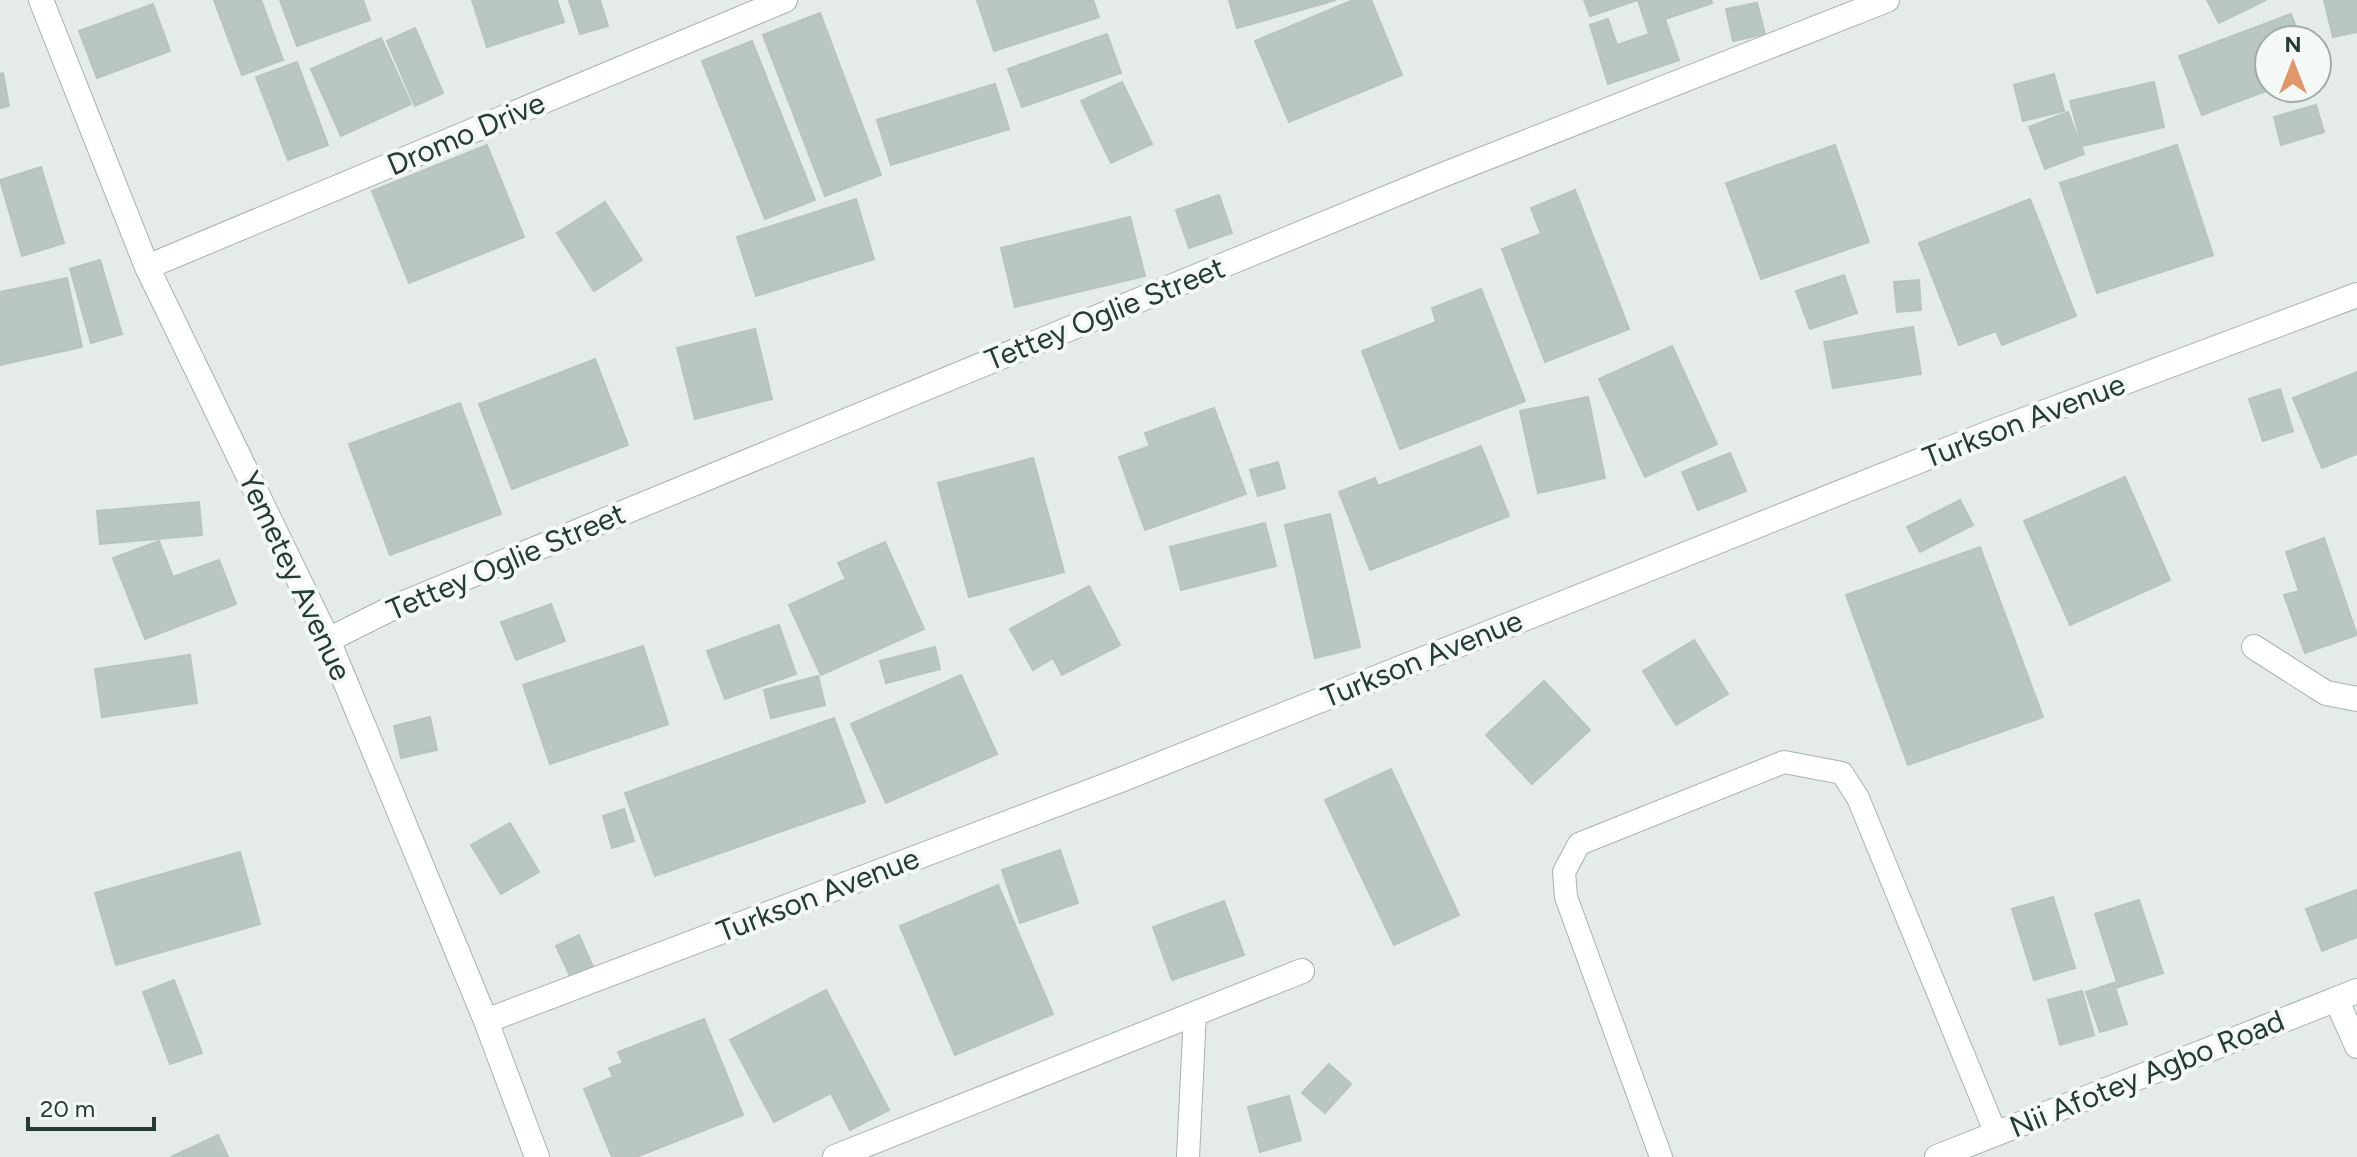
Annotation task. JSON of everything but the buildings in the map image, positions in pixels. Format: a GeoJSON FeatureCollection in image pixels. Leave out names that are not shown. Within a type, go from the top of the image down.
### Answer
{"type":"FeatureCollection","features":[{"type":"Feature","properties":{"kind":"street","name":"Dromo Drive"},"geometry":{"type":"LineString","coordinates":[[147,267],[785,0]]}},
{"type":"Feature","properties":{"kind":"street","name":"Tettey Oglie Street"},"geometry":{"type":"LineString","coordinates":[[328,640],[392,608],[1435,178],[1887,0]]}},
{"type":"Feature","properties":{"kind":"street","name":"Yemetey Avenue"},"geometry":{"type":"LineString","coordinates":[[47,2],[147,267],[328,640],[486,1021],[537,1157]]}},
{"type":"Feature","properties":{"kind":"street","name":"Turkson Avenue"},"geometry":{"type":"LineString","coordinates":[[486,1021],[1123,779],[1989,433],[2357,295]]}},
{"type":"Feature","properties":{"kind":"street"},"geometry":{"type":"LineString","coordinates":[[2254,647],[2326,693],[2357,699]]}},
{"type":"Feature","properties":{"kind":"street"},"geometry":{"type":"LineString","coordinates":[[835,1157],[1302,971]]}},
{"type":"Feature","properties":{"kind":"street"},"geometry":{"type":"LineString","coordinates":[[2347,995],[2357,1046]]}},
{"type":"Feature","properties":{"kind":"street","name":"Nii Afotey Agbo Road"},"geometry":{"type":"LineString","coordinates":[[1937,1157],[2347,995]]}},
{"type":"Feature","properties":{"kind":"lane"},"geometry":{"type":"LineString","coordinates":[[1661,1157],[1566,897],[1564,872],[1579,844],[1784,762],[1842,773],[1858,798],[1996,1134]]}},
{"type":"Feature","properties":{"kind":"lane"},"geometry":{"type":"LineString","coordinates":[[1188,1157],[1195,1013]]}}]}
